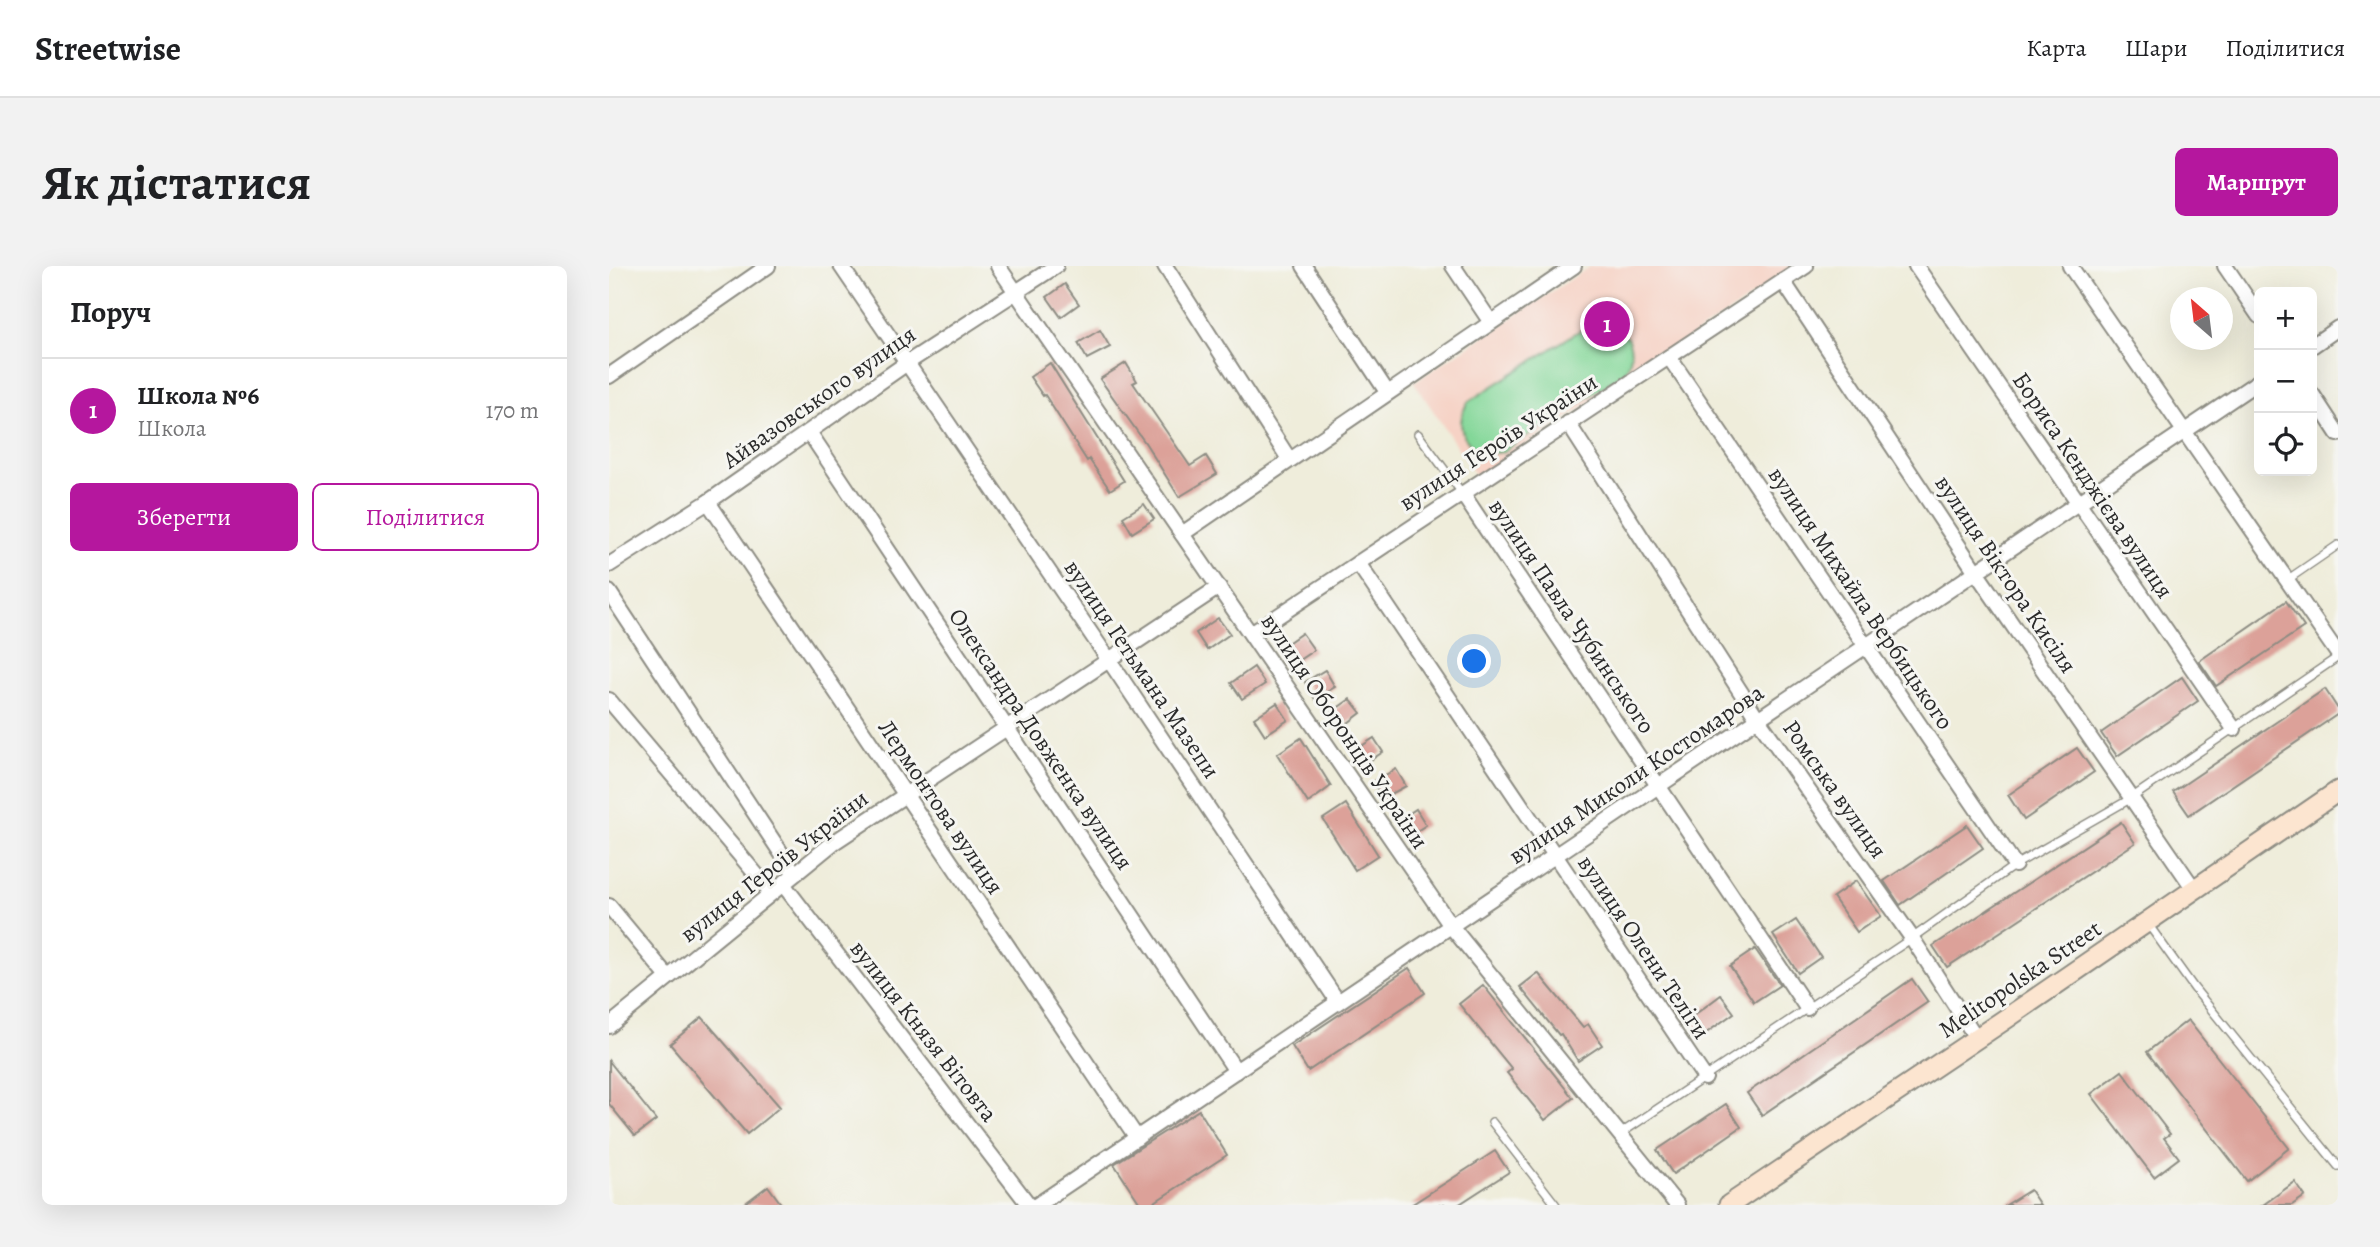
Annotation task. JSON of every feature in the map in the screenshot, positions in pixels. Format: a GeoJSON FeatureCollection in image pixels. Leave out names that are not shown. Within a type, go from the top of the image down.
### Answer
{"type":"FeatureCollection","features":[{"type":"Feature","properties":{"kind":"main road","name":"Melitopolska Street"},"geometry":{"type":"LineString","coordinates":[[1729,1205],[1977,1039],[2338,790]]}},
{"type":"Feature","properties":{"kind":"street"},"geometry":{"type":"LineString","coordinates":[[609,376],[768,266]]}},
{"type":"Feature","properties":{"kind":"street","name":"вулиця Гетьмана Мазепи"},"geometry":{"type":"LineString","coordinates":[[841,266],[1338,1002]]}},
{"type":"Feature","properties":{"kind":"street","name":"вулиця Оборонців України"},"geometry":{"type":"LineString","coordinates":[[998,266],[1451,926],[1677,1205]]}},
{"type":"Feature","properties":{"kind":"street","name":"Айвазовського вулиця"},"geometry":{"type":"LineString","coordinates":[[609,565],[708,502],[907,363],[1056,266]]}},
{"type":"Feature","properties":{"kind":"street"},"geometry":{"type":"LineString","coordinates":[[1165,266],[1289,459]]}},
{"type":"Feature","properties":{"kind":"street"},"geometry":{"type":"LineString","coordinates":[[1304,266],[1387,392]]}},
{"type":"Feature","properties":{"kind":"street"},"geometry":{"type":"LineString","coordinates":[[1453,266],[1490,321]]}},
{"type":"Feature","properties":{"kind":"street"},"geometry":{"type":"LineString","coordinates":[[1182,534],[1574,266]]}},
{"type":"Feature","properties":{"kind":"street","name":"вулиця Героїв України"},"geometry":{"type":"LineString","coordinates":[[1251,634],[1806,266]]}},
{"type":"Feature","properties":{"kind":"street","name":"Бориса Кенджієва вулиця"},"geometry":{"type":"LineString","coordinates":[[1916,266],[2234,729]]}},
{"type":"Feature","properties":{"kind":"street"},"geometry":{"type":"LineString","coordinates":[[2070,266],[2338,656]]}},
{"type":"Feature","properties":{"kind":"street"},"geometry":{"type":"LineString","coordinates":[[2225,266],[2254,309]]}},
{"type":"Feature","properties":{"kind":"street","name":"вулиця Віктора Кисіля"},"geometry":{"type":"LineString","coordinates":[[1783,281],[1976,572],[2194,889]]}},
{"type":"Feature","properties":{"kind":"street"},"geometry":{"type":"LineString","coordinates":[[2317,343],[2338,328]]}},
{"type":"Feature","properties":{"kind":"street","name":"вулиця Михайла Вербицького"},"geometry":{"type":"LineString","coordinates":[[1669,357],[2015,865]]}},
{"type":"Feature","properties":{"kind":"street","name":"вулиця Миколи Костомарова"},"geometry":{"type":"LineString","coordinates":[[1037,1205],[2254,385]]}},
{"type":"Feature","properties":{"kind":"street"},"geometry":{"type":"LineString","coordinates":[[2317,402],[2338,434]]}},
{"type":"Feature","properties":{"kind":"street","name":"Ромська вулиця"},"geometry":{"type":"LineString","coordinates":[[1568,423],[1758,719],[1912,938],[1977,1039]]}},
{"type":"Feature","properties":{"kind":"street","name":"Олександра Довженка вулиця"},"geometry":{"type":"LineString","coordinates":[[809,432],[1236,1071]]}},
{"type":"Feature","properties":{"kind":"street","name":"вулиця Павла Чубинського"},"geometry":{"type":"LineString","coordinates":[[1462,493],[1807,1008]]}},
{"type":"Feature","properties":{"kind":"street","name":"Лермонтова вулиця"},"geometry":{"type":"LineString","coordinates":[[708,502],[1137,1138]]}},
{"type":"Feature","properties":{"kind":"street","name":"вулиця Олени Теліги"},"geometry":{"type":"LineString","coordinates":[[1358,563],[1705,1077]]}},
{"type":"Feature","properties":{"kind":"street","name":"вулиця Героїв України"},"geometry":{"type":"LineString","coordinates":[[609,1026],[833,843],[1219,587]]}},
{"type":"Feature","properties":{"kind":"street"},"geometry":{"type":"LineString","coordinates":[[609,592],[795,874]]}},
{"type":"Feature","properties":{"kind":"street","name":"вулиця Князя Вітовта"},"geometry":{"type":"LineString","coordinates":[[609,699],[777,888],[1029,1205]]}},
{"type":"Feature","properties":{"kind":"street"},"geometry":{"type":"LineString","coordinates":[[609,906],[668,977]]}},
{"type":"Feature","properties":{"kind":"lane"},"geometry":{"type":"LineString","coordinates":[[1418,434],[1462,493]]}},
{"type":"Feature","properties":{"kind":"lane"},"geometry":{"type":"LineString","coordinates":[[2287,580],[2338,545]]}},
{"type":"Feature","properties":{"kind":"lane"},"geometry":{"type":"LineString","coordinates":[[1620,1134],[1912,938],[2015,865],[2130,799],[2338,656]]}},
{"type":"Feature","properties":{"kind":"lane"},"geometry":{"type":"LineString","coordinates":[[2147,922],[2194,988],[2338,1166]]}},
{"type":"Feature","properties":{"kind":"lane"},"geometry":{"type":"LineString","coordinates":[[1492,1122],[1556,1205]]}},
{"type":"Feature","properties":{"kind":"shaded area"},"geometry":{"type":"Polygon","coordinates":[[[1591,266],[1799,266],[1477,477],[1414,382],[1591,266]]]}},
{"type":"Feature","properties":{"kind":"green space"},"geometry":{"type":"Polygon","coordinates":[[[1598,322],[1617,327],[1628,339],[1631,356],[1624,374],[1502,452],[1481,451],[1466,440],[1461,422],[1468,402],[1590,324],[1598,322]]]}},
{"type":"Feature","properties":{"kind":"building"},"geometry":{"type":"Polygon","coordinates":[[[1065,284],[1079,304],[1061,317],[1047,297],[1065,284]]]}},
{"type":"Feature","properties":{"kind":"building"},"geometry":{"type":"Polygon","coordinates":[[[1100,330],[1110,347],[1087,359],[1078,343],[1100,330]]]}},
{"type":"Feature","properties":{"kind":"building"},"geometry":{"type":"Polygon","coordinates":[[[1050,363],[1124,481],[1110,490],[1030,377],[1050,363]]]}},
{"type":"Feature","properties":{"kind":"building"},"geometry":{"type":"Polygon","coordinates":[[[1126,363],[1137,381],[1133,383],[1190,466],[1206,456],[1217,474],[1179,497],[1100,379],[1126,363]]]}},
{"type":"Feature","properties":{"kind":"building"},"geometry":{"type":"Polygon","coordinates":[[[1144,504],[1154,519],[1132,533],[1123,517],[1144,504]]]}},
{"type":"Feature","properties":{"kind":"building"},"geometry":{"type":"Polygon","coordinates":[[[2286,601],[2304,627],[2216,686],[2199,661],[2286,601]]]}},
{"type":"Feature","properties":{"kind":"building"},"geometry":{"type":"Polygon","coordinates":[[[1218,618],[1230,634],[1207,650],[1196,633],[1218,618]]]}},
{"type":"Feature","properties":{"kind":"building"},"geometry":{"type":"Polygon","coordinates":[[[1302,633],[1314,650],[1293,664],[1282,647],[1302,633]]]}},
{"type":"Feature","properties":{"kind":"building"},"geometry":{"type":"Polygon","coordinates":[[[1254,667],[1265,684],[1242,699],[1231,683],[1254,667]]]}},
{"type":"Feature","properties":{"kind":"building"},"geometry":{"type":"Polygon","coordinates":[[[1325,670],[1335,687],[1315,699],[1305,682],[1325,670]]]}},
{"type":"Feature","properties":{"kind":"building"},"geometry":{"type":"Polygon","coordinates":[[[2182,677],[2198,701],[2117,756],[2101,733],[2182,677]]]}},
{"type":"Feature","properties":{"kind":"building"},"geometry":{"type":"Polygon","coordinates":[[[2325,689],[2338,709],[2338,714],[2189,815],[2173,792],[2325,689]]]}},
{"type":"Feature","properties":{"kind":"building"},"geometry":{"type":"Polygon","coordinates":[[[1350,699],[1361,713],[1340,729],[1329,714],[1350,699]]]}},
{"type":"Feature","properties":{"kind":"building"},"geometry":{"type":"Polygon","coordinates":[[[1277,703],[1288,720],[1265,735],[1254,718],[1277,703]]]}},
{"type":"Feature","properties":{"kind":"building"},"geometry":{"type":"Polygon","coordinates":[[[1301,738],[1331,786],[1308,803],[1277,754],[1301,738]]]}},
{"type":"Feature","properties":{"kind":"building"},"geometry":{"type":"Polygon","coordinates":[[[1374,738],[1383,752],[1363,765],[1354,751],[1374,738]]]}},
{"type":"Feature","properties":{"kind":"building"},"geometry":{"type":"Polygon","coordinates":[[[2077,748],[2094,772],[2024,820],[2008,795],[2077,748]]]}},
{"type":"Feature","properties":{"kind":"building"},"geometry":{"type":"Polygon","coordinates":[[[1396,769],[1406,786],[1382,799],[1373,782],[1396,769]]]}},
{"type":"Feature","properties":{"kind":"building"},"geometry":{"type":"Polygon","coordinates":[[[1346,804],[1378,855],[1355,870],[1323,819],[1346,804]]]}},
{"type":"Feature","properties":{"kind":"building"},"geometry":{"type":"Polygon","coordinates":[[[1416,809],[1426,825],[1409,836],[1399,820],[1416,809]]]}},
{"type":"Feature","properties":{"kind":"building"},"geometry":{"type":"Polygon","coordinates":[[[2121,822],[2135,843],[1947,967],[1933,946],[2121,822]]]}},
{"type":"Feature","properties":{"kind":"building"},"geometry":{"type":"Polygon","coordinates":[[[1967,825],[1983,848],[1900,905],[1884,881],[1967,825]]]}},
{"type":"Feature","properties":{"kind":"building"},"geometry":{"type":"Polygon","coordinates":[[[1856,881],[1881,916],[1857,932],[1833,897],[1856,881]]]}},
{"type":"Feature","properties":{"kind":"building"},"geometry":{"type":"Polygon","coordinates":[[[1796,920],[1821,957],[1798,973],[1773,935],[1796,920]]]}},
{"type":"Feature","properties":{"kind":"building"},"geometry":{"type":"Polygon","coordinates":[[[1755,949],[1780,985],[1754,1002],[1730,966],[1755,949]]]}},
{"type":"Feature","properties":{"kind":"building"},"geometry":{"type":"Polygon","coordinates":[[[1409,968],[1425,993],[1308,1071],[1292,1046],[1409,968]]]}},
{"type":"Feature","properties":{"kind":"building"},"geometry":{"type":"Polygon","coordinates":[[[1538,973],[1583,1027],[1588,1024],[1602,1045],[1578,1061],[1561,1034],[1559,1035],[1520,987],[1538,973]]]}},
{"type":"Feature","properties":{"kind":"building"},"geometry":{"type":"Polygon","coordinates":[[[1912,979],[1928,1002],[1762,1115],[1747,1093],[1912,979]]]}},
{"type":"Feature","properties":{"kind":"building"},"geometry":{"type":"Polygon","coordinates":[[[1483,985],[1573,1098],[1545,1120],[1507,1073],[1512,1069],[1459,1004],[1483,985]]]}},
{"type":"Feature","properties":{"kind":"building"},"geometry":{"type":"Polygon","coordinates":[[[1721,995],[1734,1013],[1702,1036],[1689,1019],[1721,995]]]}},
{"type":"Feature","properties":{"kind":"building"},"geometry":{"type":"Polygon","coordinates":[[[702,1017],[780,1107],[747,1134],[670,1044],[702,1017]]]}},
{"type":"Feature","properties":{"kind":"building"},"geometry":{"type":"Polygon","coordinates":[[[2188,1020],[2289,1148],[2247,1181],[2147,1052],[2188,1020]]]}},
{"type":"Feature","properties":{"kind":"building"},"geometry":{"type":"Polygon","coordinates":[[[609,1061],[656,1120],[635,1136],[609,1104],[609,1061]]]}},
{"type":"Feature","properties":{"kind":"building"},"geometry":{"type":"Polygon","coordinates":[[[2122,1071],[2170,1134],[2164,1138],[2179,1158],[2154,1177],[2091,1094],[2122,1071]]]}},
{"type":"Feature","properties":{"kind":"building"},"geometry":{"type":"Polygon","coordinates":[[[1726,1104],[1741,1127],[1673,1174],[1657,1150],[1726,1104]]]}},
{"type":"Feature","properties":{"kind":"building"},"geometry":{"type":"Polygon","coordinates":[[[1199,1110],[1227,1155],[1150,1205],[1141,1205],[1114,1164],[1199,1110]]]}},
{"type":"Feature","properties":{"kind":"building"},"geometry":{"type":"Polygon","coordinates":[[[1495,1151],[1509,1172],[1458,1205],[1411,1205],[1495,1151]]]}},
{"type":"Feature","properties":{"kind":"building"},"geometry":{"type":"Polygon","coordinates":[[[2295,1182],[2305,1196],[2292,1205],[2263,1205],[2295,1182]]]}},
{"type":"Feature","properties":{"kind":"building"},"geometry":{"type":"Polygon","coordinates":[[[768,1186],[782,1205],[743,1205],[768,1186]]]}},
{"type":"Feature","properties":{"kind":"building"},"geometry":{"type":"Polygon","coordinates":[[[2030,1190],[2040,1205],[2006,1205],[2030,1190]]]}},
{"type":"Feature","properties":{"kind":"place","name":"Школа №6"},"geometry":{"type":"Point","coordinates":[1607,324]}}]}
